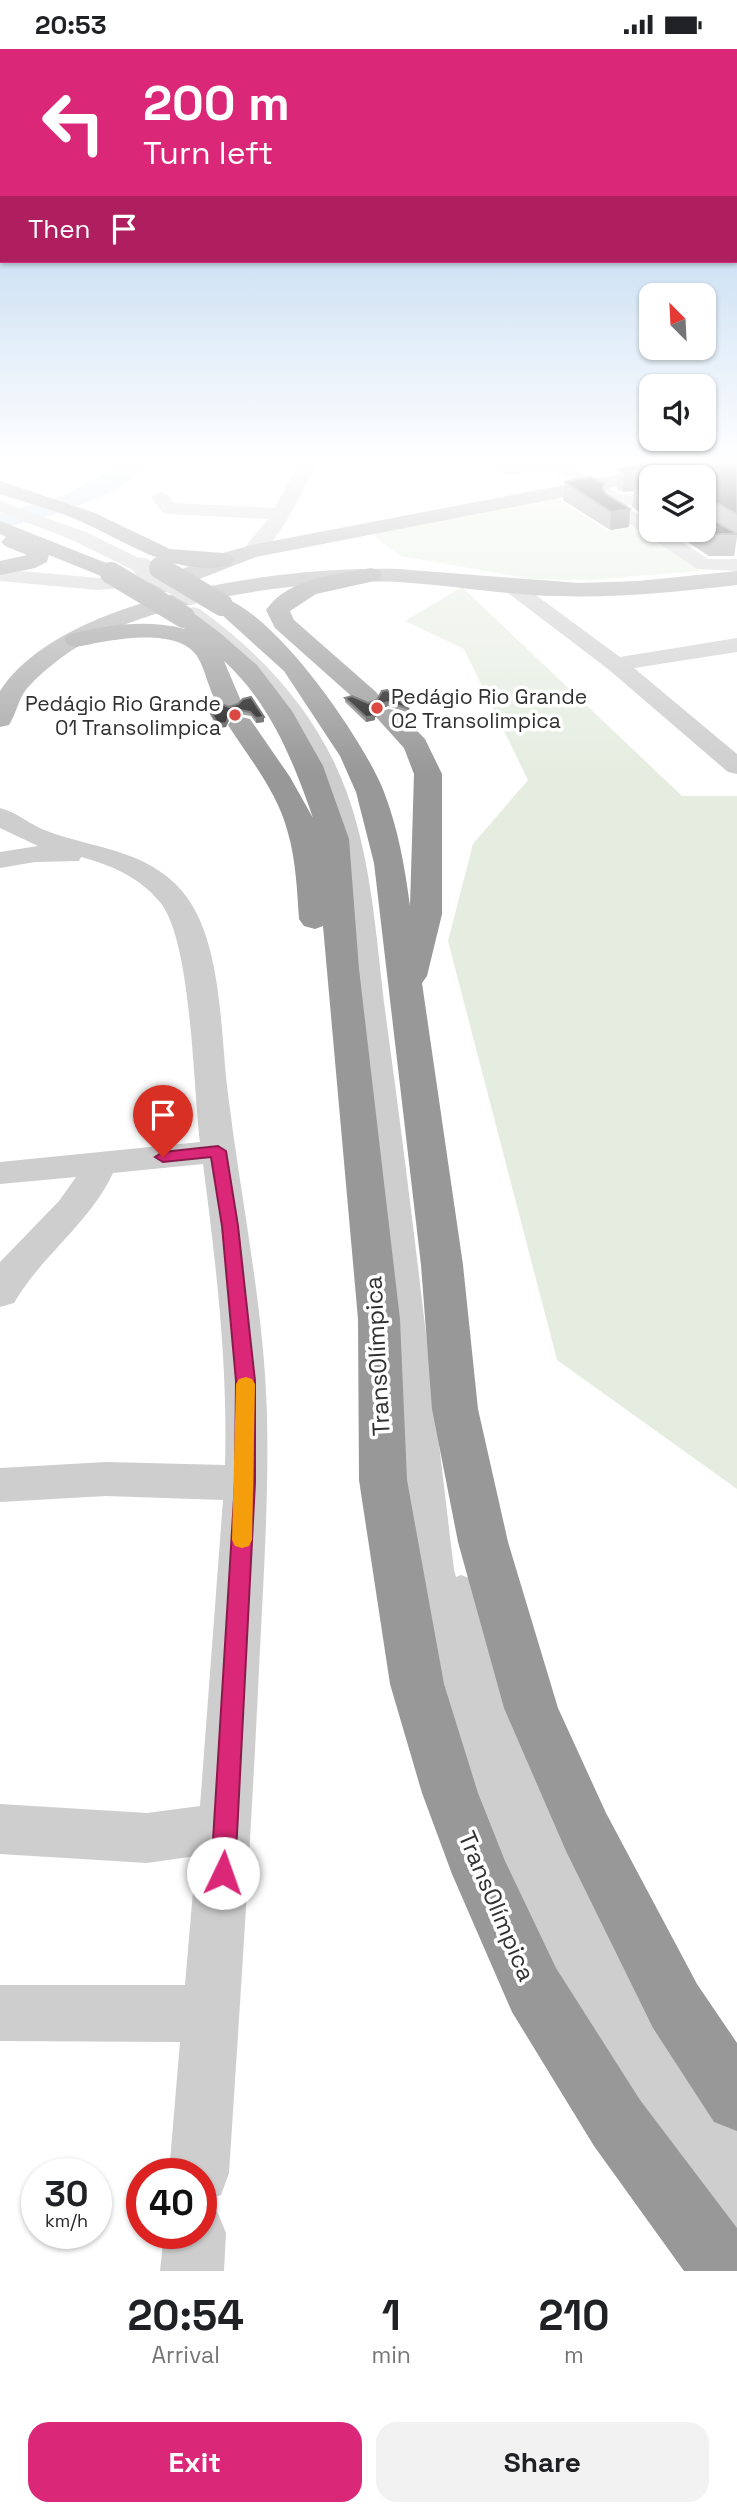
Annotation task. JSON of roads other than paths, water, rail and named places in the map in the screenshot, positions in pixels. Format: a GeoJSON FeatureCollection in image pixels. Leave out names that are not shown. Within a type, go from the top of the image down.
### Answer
{"type":"FeatureCollection","features":[{"type":"Feature","properties":{"kind":"highway","name":"TransOlímpica"},"geometry":{"type":"LineString","coordinates":[[124,566],[200,604],[211,637],[248,670],[283,717],[309,766],[334,839],[342,969],[379,1319],[383,1480],[417,1684],[450,1793],[481,1874],[534,1990],[617,2123],[726,2271]]}},
{"type":"Feature","properties":{"kind":"highway","name":"TransOlímpica"},"geometry":{"type":"LineString","coordinates":[[131,566],[257,632],[293,666],[354,756],[370,792],[388,863],[442,1265],[455,1409],[483,1542],[531,1708],[586,1832],[675,2006],[737,2099]]}},
{"type":"Feature","properties":{"kind":"highway"},"geometry":{"type":"LineString","coordinates":[[371,575],[312,588],[292,597],[278,610],[284,623],[378,707],[416,745],[428,774],[426,914],[417,956],[404,993]]}},
{"type":"Feature","properties":{"kind":"highway"},"geometry":{"type":"LineString","coordinates":[[76,640],[136,631],[181,636],[203,649],[234,713],[281,785],[302,831],[310,867],[316,920],[324,949],[332,963],[342,969]]}},
{"type":"Feature","properties":{"kind":"main road"},"geometry":{"type":"LineString","coordinates":[[0,672],[40,646],[85,622],[200,604],[220,566]]}},
{"type":"Feature","properties":{"kind":"main road"},"geometry":{"type":"LineString","coordinates":[[0,719],[17,685],[50,656],[76,640],[130,616],[241,587],[296,579],[371,575],[522,589],[615,590],[737,578]]}},
{"type":"Feature","properties":{"kind":"street"},"geometry":{"type":"LineString","coordinates":[[0,575],[98,584],[138,583],[200,604]]}},
{"type":"Feature","properties":{"kind":"street"},"geometry":{"type":"LineString","coordinates":[[522,589],[616,664],[737,767]]}},
{"type":"Feature","properties":{"kind":"street","name":"TransOlímpica"},"geometry":{"type":"LineString","coordinates":[[200,604],[263,650],[302,697],[327,736],[349,785],[360,818],[369,868],[382,1001],[397,1107],[422,1380],[447,1549],[494,1706],[530,1808],[560,1875],[638,2020],[737,2164]]}},
{"type":"Feature","properties":{"kind":"street","name":"TransOlímpica"},"geometry":{"type":"LineString","coordinates":[[200,604],[222,633],[261,671],[292,708],[318,750],[334,787],[347,830],[382,1107],[432,1570],[469,1717],[518,1842],[583,1983],[659,2112],[737,2220]]}},
{"type":"Feature","properties":{"kind":"street"},"geometry":{"type":"LineString","coordinates":[[616,664],[737,645]]}},
{"type":"Feature","properties":{"kind":"street"},"geometry":{"type":"LineString","coordinates":[[0,816],[18,828],[44,839],[100,852],[138,868],[174,898],[183,917],[196,961],[218,1151],[230,1226],[246,1381],[245,1482],[225,1826],[200,2158]]}},
{"type":"Feature","properties":{"kind":"street"},"geometry":{"type":"LineString","coordinates":[[0,860],[35,854],[60,854],[138,868]]}},
{"type":"Feature","properties":{"kind":"street"},"geometry":{"type":"LineString","coordinates":[[0,1173],[218,1151]]}},
{"type":"Feature","properties":{"kind":"street"},"geometry":{"type":"LineString","coordinates":[[0,1293],[15,1268],[72,1210],[88,1188],[100,1163]]}},
{"type":"Feature","properties":{"kind":"street"},"geometry":{"type":"LineString","coordinates":[[0,1485],[65,1480],[142,1480],[204,1484],[245,1482]]}},
{"type":"Feature","properties":{"kind":"street"},"geometry":{"type":"LineString","coordinates":[[0,1829],[147,1838],[225,1826]]}},
{"type":"Feature","properties":{"kind":"street"},"geometry":{"type":"LineString","coordinates":[[0,2013],[211,2014]]}},
{"type":"Feature","properties":{"kind":"street"},"geometry":{"type":"LineString","coordinates":[[192,2271],[194,2249]]}},
{"type":"Feature","properties":{"kind":"place","name":"Pedágio Rio Grande 02 Transolimpica"},"geometry":{"type":"Point","coordinates":[377,708]}},
{"type":"Feature","properties":{"kind":"place","name":"Pedágio Rio Grande 01 Transolimpica"},"geometry":{"type":"Point","coordinates":[235,715]}}]}
